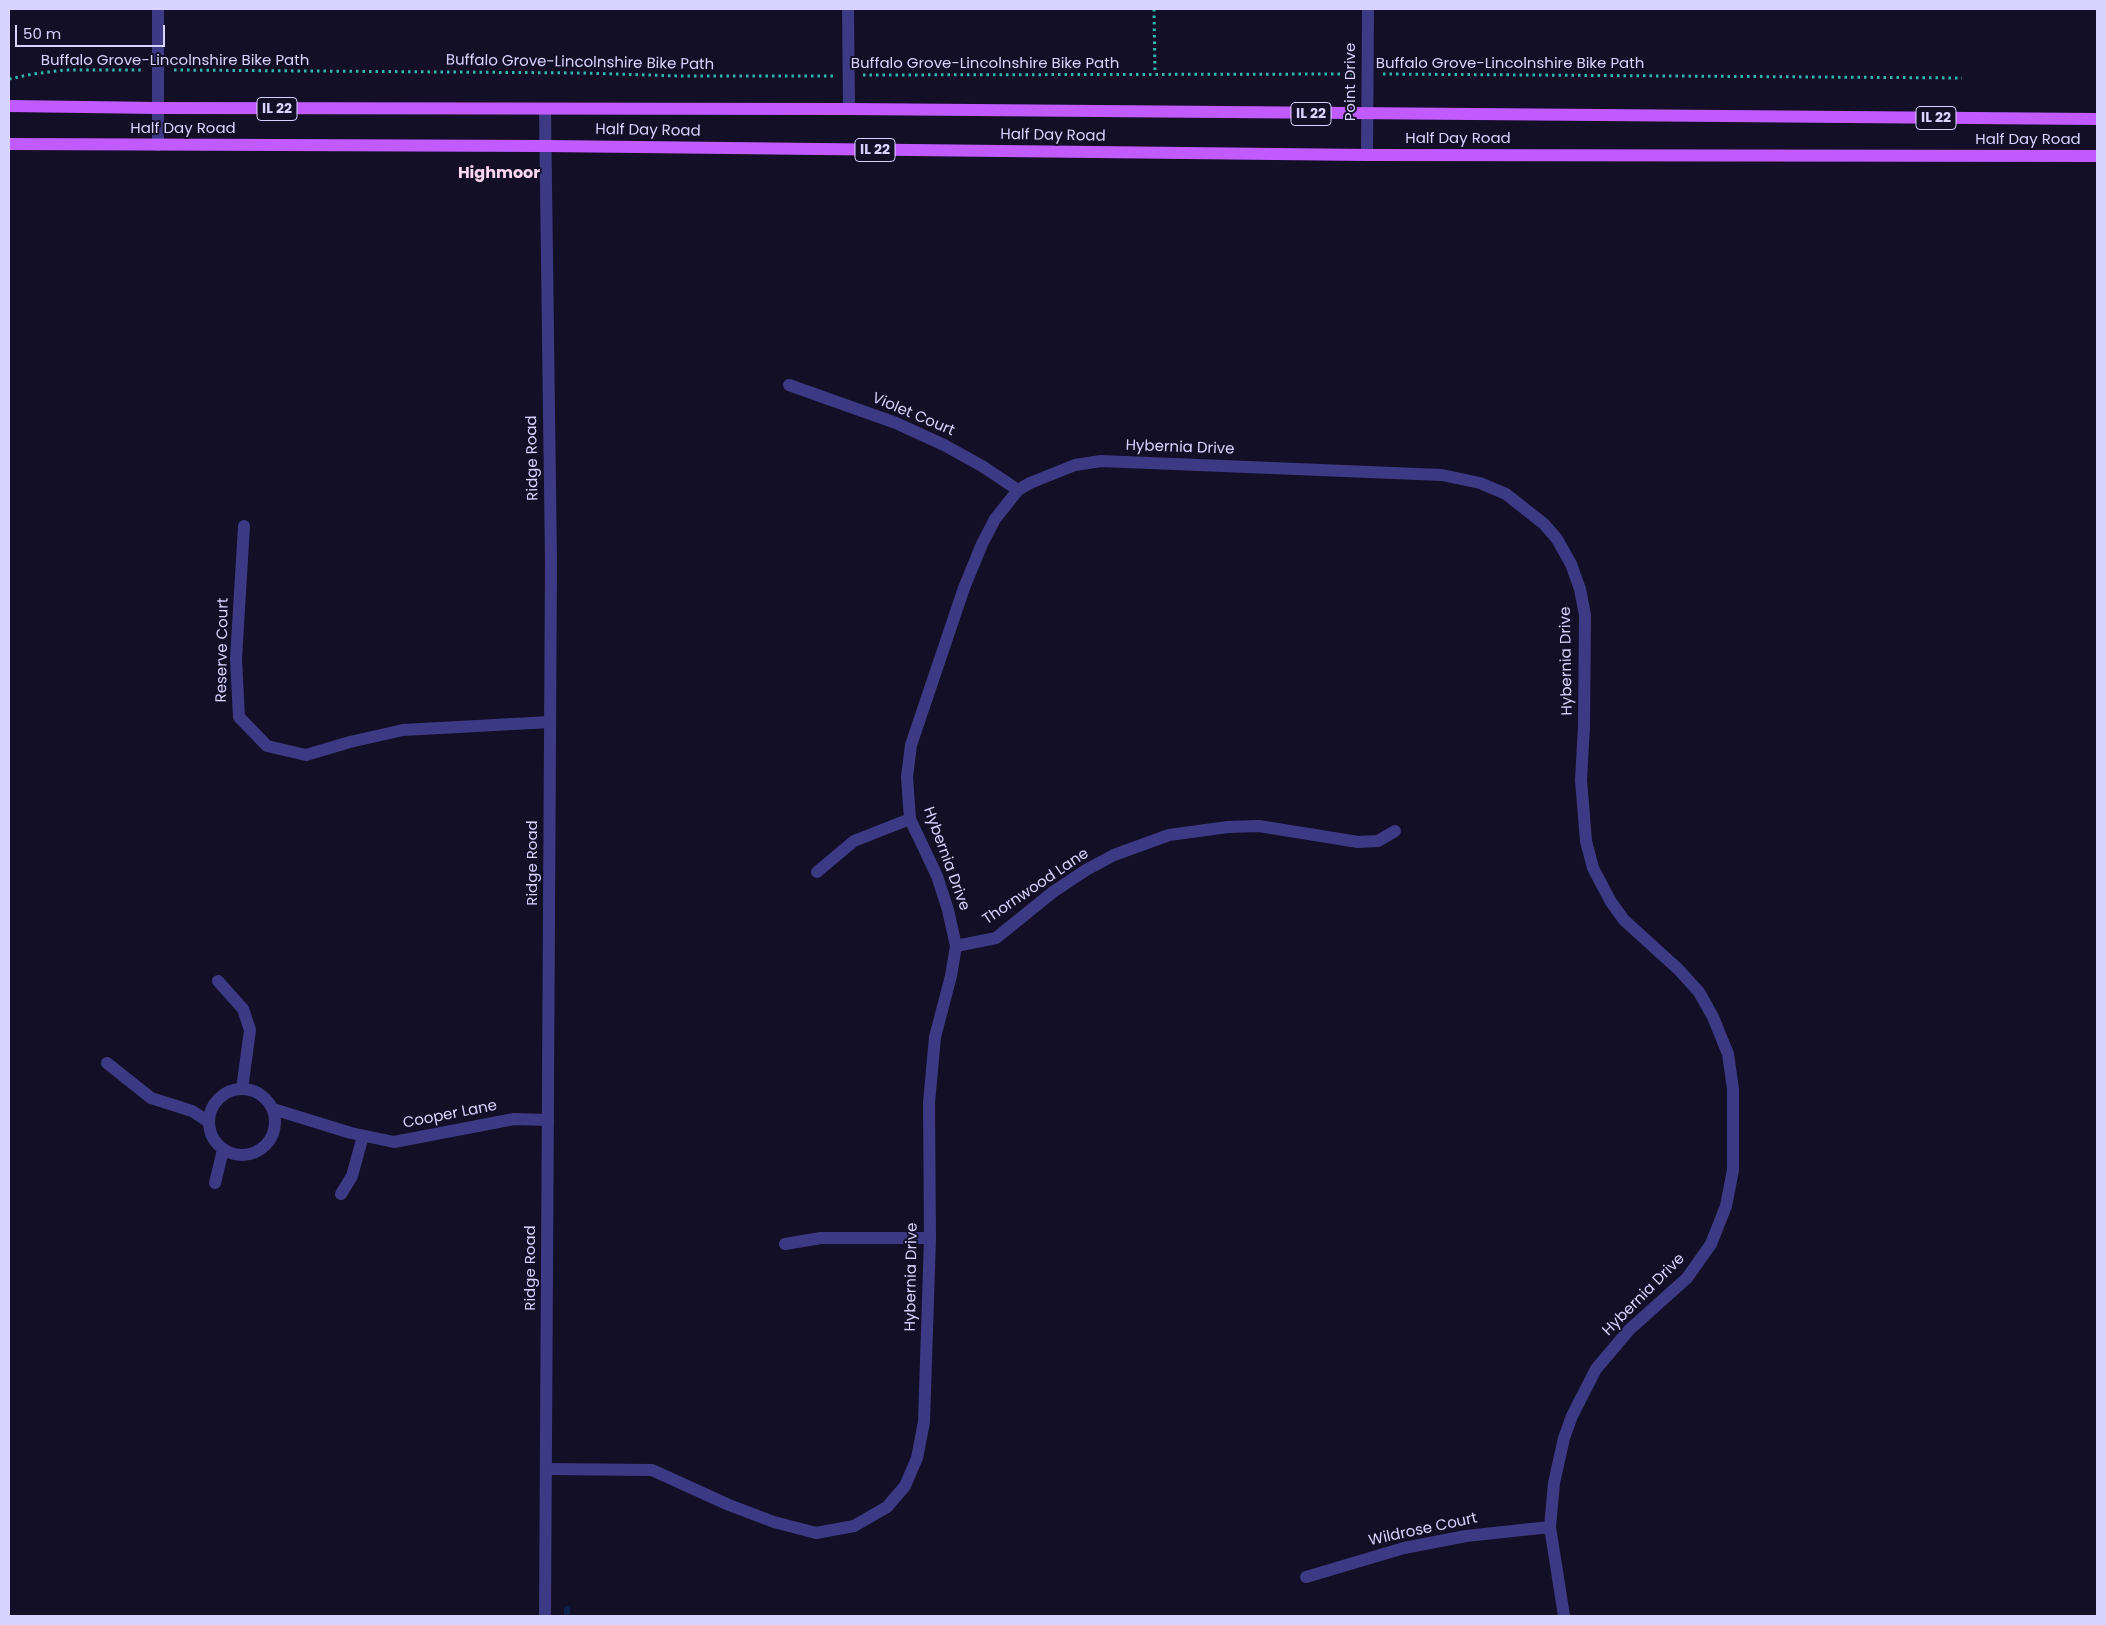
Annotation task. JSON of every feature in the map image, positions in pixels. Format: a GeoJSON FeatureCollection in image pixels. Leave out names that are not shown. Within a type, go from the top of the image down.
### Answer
{"type":"FeatureCollection","features":[{"type":"Feature","properties":{"kind":"main road","name":"Half Day Road"},"geometry":{"type":"LineString","coordinates":[[9,106],[2097,119]]}},
{"type":"Feature","properties":{"kind":"main road","name":"Half Day Road"},"geometry":{"type":"LineString","coordinates":[[9,144],[546,146],[1367,155],[2097,156]]}},
{"type":"Feature","properties":{"kind":"street"},"geometry":{"type":"LineString","coordinates":[[158,9],[158,145]]}},
{"type":"Feature","properties":{"kind":"street"},"geometry":{"type":"LineString","coordinates":[[848,9],[849,110]]}},
{"type":"Feature","properties":{"kind":"street","name":"Point Drive"},"geometry":{"type":"LineString","coordinates":[[1367,155],[1368,9]]}},
{"type":"Feature","properties":{"kind":"street","name":"Ridge Road"},"geometry":{"type":"LineString","coordinates":[[545,109],[550,562],[545,1616]]}},
{"type":"Feature","properties":{"kind":"street","name":"Violet Court"},"geometry":{"type":"LineString","coordinates":[[790,385],[896,423],[920,434],[982,466],[1018,490]]}},
{"type":"Feature","properties":{"kind":"street","name":"Hybernia Drive"},"geometry":{"type":"LineString","coordinates":[[546,1469],[652,1470],[729,1505],[774,1522],[816,1533],[854,1526],[887,1507],[905,1486],[917,1458],[924,1422],[930,1238],[929,1103],[934,1046],[956,946],[948,910],[937,876],[910,819],[907,777],[911,745],[964,588],[982,544],[995,519],[1018,490],[1030,483],[1075,465],[1101,461],[1442,475],[1480,483],[1506,494],[1544,524],[1557,539],[1571,564],[1580,589],[1585,615],[1584,726],[1581,780],[1586,841],[1593,868],[1611,902],[1624,920],[1678,969],[1699,992],[1713,1017],[1728,1054],[1734,1089],[1734,1170],[1726,1206],[1711,1244],[1687,1278],[1629,1330],[1596,1369],[1572,1416],[1564,1438],[1554,1483],[1550,1527],[1564,1616]]}},
{"type":"Feature","properties":{"kind":"street","name":"Reserve Court"},"geometry":{"type":"LineString","coordinates":[[244,526],[236,659],[239,717],[267,746],[306,755],[350,742],[403,730],[550,722]]}},
{"type":"Feature","properties":{"kind":"street"},"geometry":{"type":"LineString","coordinates":[[817,872],[854,841],[910,819]]}},
{"type":"Feature","properties":{"kind":"street","name":"Thornwood Lane"},"geometry":{"type":"LineString","coordinates":[[956,946],[996,938],[1053,892],[1086,870],[1114,855],[1169,835],[1228,827],[1259,826],[1358,842],[1378,841],[1395,831]]}},
{"type":"Feature","properties":{"kind":"street"},"geometry":{"type":"LineString","coordinates":[[218,981],[243,1009],[250,1030],[242,1089],[227,1093],[215,1103],[210,1112],[209,1122],[213,1138],[223,1150],[233,1154],[244,1155],[254,1153],[263,1148],[270,1140],[276,1120],[273,1109]]}},
{"type":"Feature","properties":{"kind":"street"},"geometry":{"type":"LineString","coordinates":[[107,1063],[150,1098],[192,1111],[209,1122]]}},
{"type":"Feature","properties":{"kind":"street","name":"Cooper Lane"},"geometry":{"type":"LineString","coordinates":[[242,1089],[261,1094],[273,1109],[363,1136],[394,1142],[514,1119],[548,1120]]}},
{"type":"Feature","properties":{"kind":"street"},"geometry":{"type":"LineString","coordinates":[[341,1194],[352,1176],[363,1136]]}},
{"type":"Feature","properties":{"kind":"street"},"geometry":{"type":"LineString","coordinates":[[216,1183],[223,1150]]}},
{"type":"Feature","properties":{"kind":"street"},"geometry":{"type":"LineString","coordinates":[[785,1244],[821,1238],[930,1238]]}},
{"type":"Feature","properties":{"kind":"street","name":"Wildrose Court"},"geometry":{"type":"LineString","coordinates":[[1306,1577],[1404,1548],[1466,1536],[1550,1527]]}},
{"type":"Feature","properties":{"kind":"path"},"geometry":{"type":"LineString","coordinates":[[1154,9],[1155,74]]}},
{"type":"Feature","properties":{"kind":"path","name":"Buffalo Grove-Lincolnshire Bike Path"},"geometry":{"type":"LineString","coordinates":[[9,79],[64,70],[573,73],[680,76],[1367,74],[1962,78]]}},
{"type":"Feature","properties":{"kind":"waterway"},"geometry":{"type":"LineString","coordinates":[[567,1609],[567,1616]]}},
{"type":"Feature","properties":{"kind":"district","name":"Highmoor"},"geometry":{"type":"Point","coordinates":[499,174]}}]}
